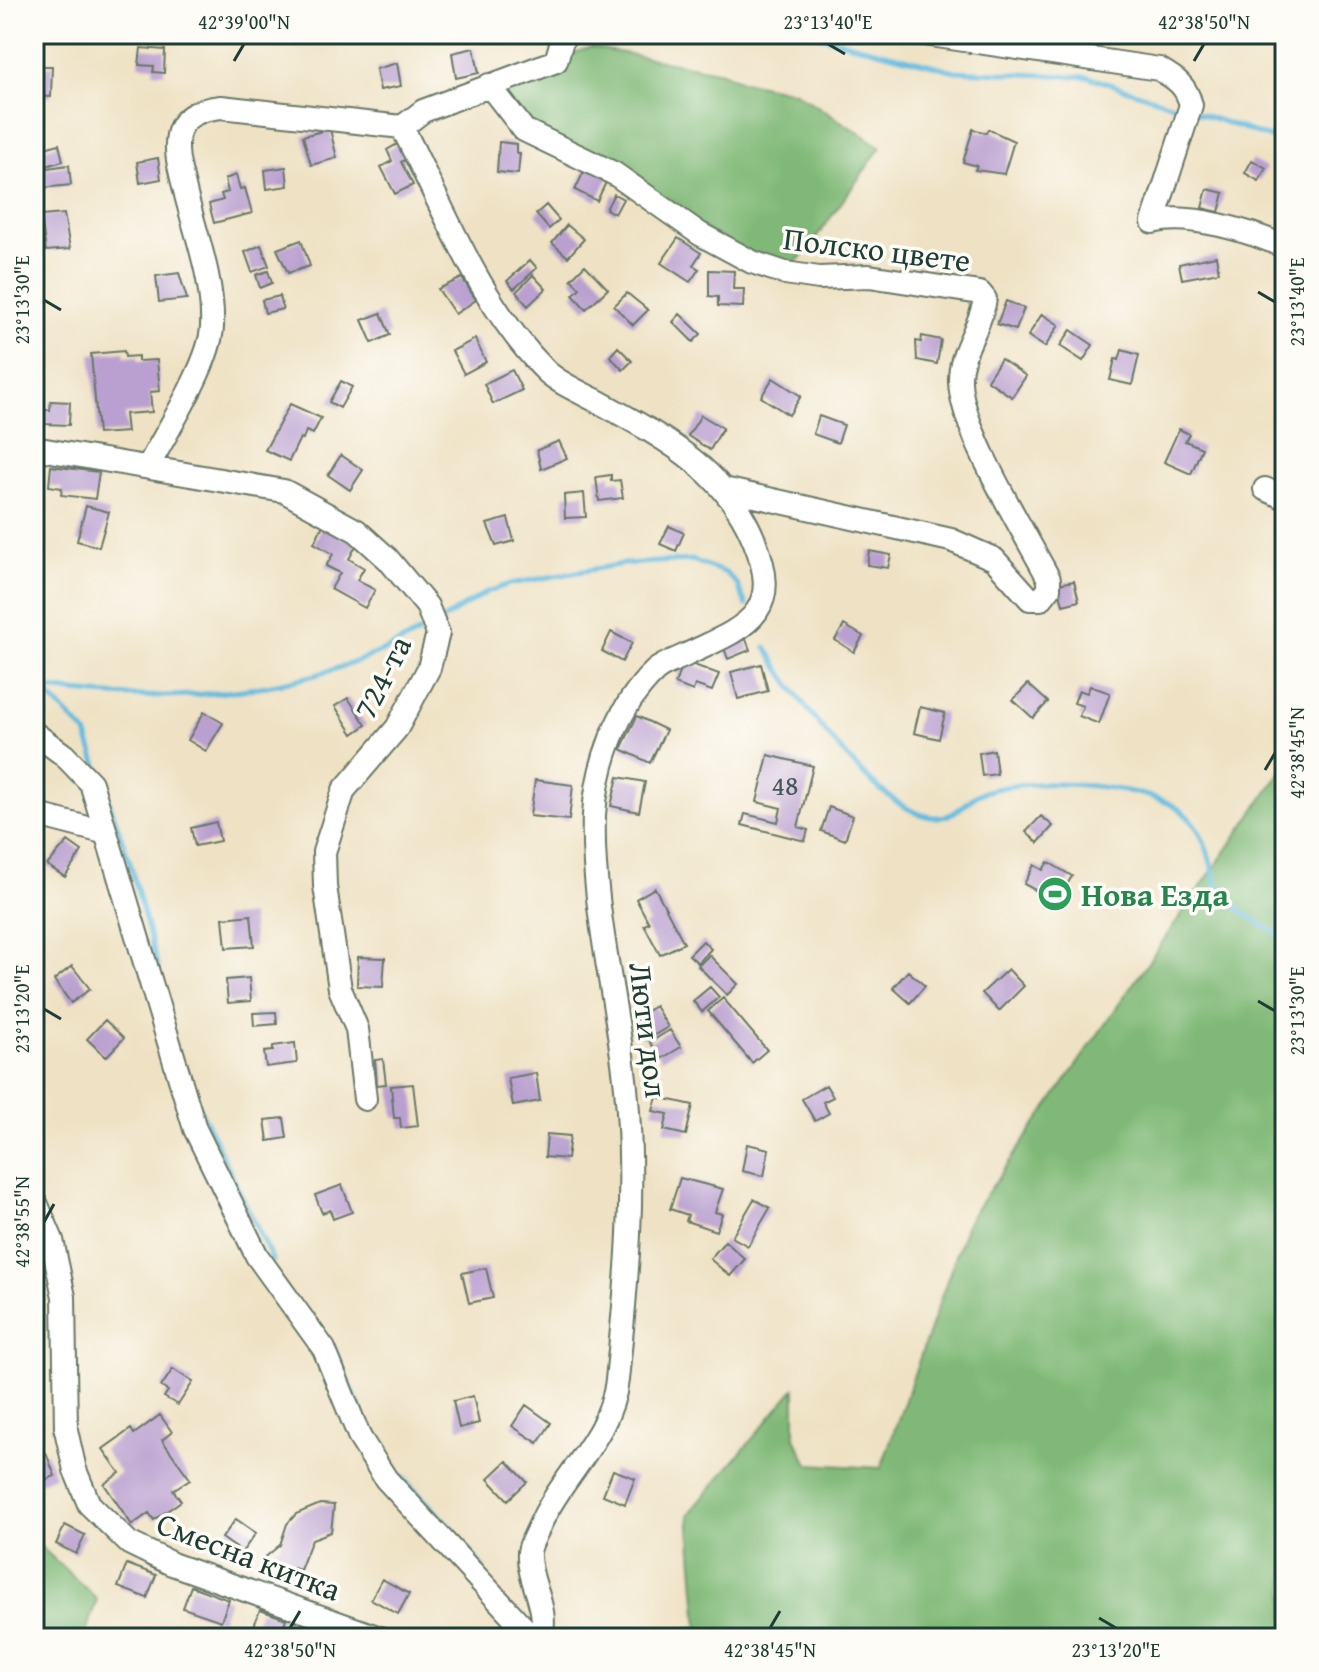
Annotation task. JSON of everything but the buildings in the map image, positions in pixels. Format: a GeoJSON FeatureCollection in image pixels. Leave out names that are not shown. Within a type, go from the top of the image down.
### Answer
{"type":"FeatureCollection","features":[{"type":"Feature","properties":{"kind":"street"},"geometry":{"type":"LineString","coordinates":[[148,467],[205,355],[212,330],[211,294],[178,161],[178,133],[187,119],[203,109],[221,107],[402,127],[423,111],[556,61],[564,34]]}},
{"type":"Feature","properties":{"kind":"street"},"geometry":{"type":"LineString","coordinates":[[924,34],[1159,69],[1177,80],[1188,92],[1191,105],[1153,222],[1179,219],[1256,233],[1285,247]]}},
{"type":"Feature","properties":{"kind":"street","name":"Полско цвете"},"geometry":{"type":"LineString","coordinates":[[489,85],[524,130],[615,174],[700,234],[752,262],[785,273],[819,278],[869,276],[980,293],[985,299],[983,312],[967,341],[959,381],[967,420],[1049,579],[1049,589],[1041,599],[1024,595],[1009,573],[994,559],[951,540],[728,490]]}},
{"type":"Feature","properties":{"kind":"street"},"geometry":{"type":"LineString","coordinates":[[402,127],[505,322],[549,374],[635,422],[708,470],[728,490]]}},
{"type":"Feature","properties":{"kind":"street","name":"724-та"},"geometry":{"type":"LineString","coordinates":[[34,448],[284,491],[357,531],[388,559],[434,623],[429,668],[397,728],[344,790],[324,852],[325,886],[338,977],[357,1029],[365,1099]]}},
{"type":"Feature","properties":{"kind":"street","name":"Люти дол"},"geometry":{"type":"LineString","coordinates":[[539,1634],[529,1551],[547,1507],[586,1454],[615,1398],[632,1214],[626,1089],[597,870],[594,816],[599,778],[611,736],[632,699],[657,668],[733,633],[758,615],[765,591],[756,543],[728,490]]}},
{"type":"Feature","properties":{"kind":"street","name":"Люти дол"},"geometry":{"type":"LineString","coordinates":[[34,733],[64,755],[91,783],[103,832],[149,969],[195,1129],[257,1256],[324,1349],[360,1438],[386,1479],[539,1634]]}},
{"type":"Feature","properties":{"kind":"street"},"geometry":{"type":"LineString","coordinates":[[34,814],[103,832]]}},
{"type":"Feature","properties":{"kind":"street","name":"Смесна китка"},"geometry":{"type":"LineString","coordinates":[[34,1198],[52,1240],[64,1297],[66,1430],[75,1470],[89,1504],[129,1543],[172,1564],[380,1638]]}},
{"type":"Feature","properties":{"kind":"green space"},"geometry":{"type":"Polygon","coordinates":[[[591,47],[722,72],[741,81],[795,92],[881,147],[806,252],[785,273],[524,130],[489,85],[591,47]]]}},
{"type":"Feature","properties":{"kind":"green space"},"geometry":{"type":"Polygon","coordinates":[[[1285,766],[1285,1638],[601,1638],[698,1627],[689,1514],[795,1388],[795,1438],[808,1464],[881,1468],[968,1221],[1285,766]]]}},
{"type":"Feature","properties":{"kind":"green space"},"geometry":{"type":"Polygon","coordinates":[[[34,1529],[40,1546],[97,1599],[84,1638],[34,1632],[34,1529]]]}},
{"type":"Feature","properties":{"kind":"waterway"},"geometry":{"type":"LineString","coordinates":[[812,34],[955,71],[1089,77],[1182,108]]}},
{"type":"Feature","properties":{"kind":"waterway"},"geometry":{"type":"LineString","coordinates":[[1195,112],[1285,143]]}},
{"type":"Feature","properties":{"kind":"waterway"},"geometry":{"type":"LineString","coordinates":[[440,621],[487,592],[510,584],[623,564],[692,560],[726,573],[737,584],[746,605]]}},
{"type":"Feature","properties":{"kind":"waterway"},"geometry":{"type":"LineString","coordinates":[[42,688],[141,696],[242,690],[292,681],[340,667],[387,649],[431,626]]}},
{"type":"Feature","properties":{"kind":"waterway"},"geometry":{"type":"LineString","coordinates":[[766,647],[818,723],[870,780],[897,802],[923,815],[946,816],[987,791],[1048,784],[1116,789],[1167,802],[1186,815],[1199,831],[1217,884],[1225,895],[1257,922],[1285,937]]}},
{"type":"Feature","properties":{"kind":"waterway"},"geometry":{"type":"LineString","coordinates":[[34,690],[40,687],[86,733],[130,863],[158,968]]}},
{"type":"Feature","properties":{"kind":"waterway"},"geometry":{"type":"LineString","coordinates":[[199,1107],[273,1261]]}},
{"type":"Feature","properties":{"kind":"waterway"},"geometry":{"type":"LineString","coordinates":[[333,1347],[367,1424],[397,1472],[452,1528],[483,1568]]}},
{"type":"Feature","properties":{"kind":"place","name":"Нова Езда"},"geometry":{"type":"Point","coordinates":[1055,894]}}]}
